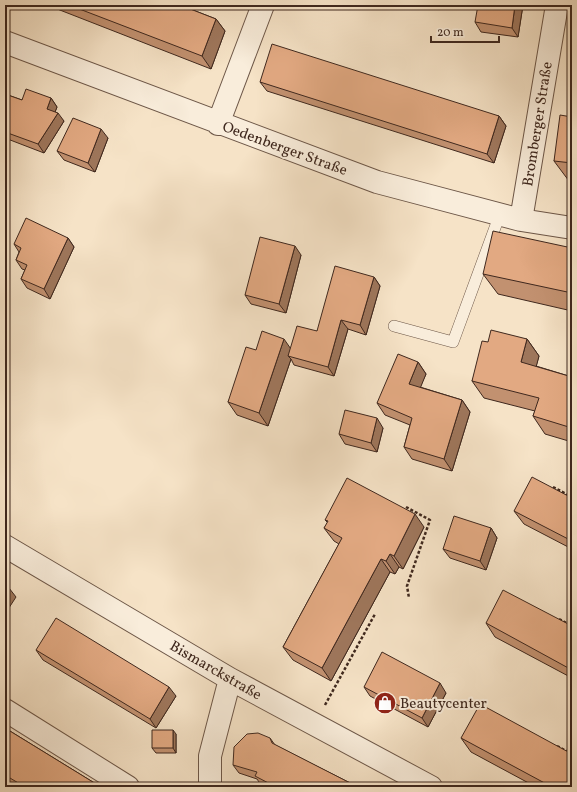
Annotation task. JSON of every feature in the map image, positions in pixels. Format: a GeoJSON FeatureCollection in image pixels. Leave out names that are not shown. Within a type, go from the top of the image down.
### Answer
{"type":"FeatureCollection","features":[{"type":"Feature","properties":{"kind":"street"},"geometry":{"type":"LineString","coordinates":[[218,124],[263,5]]}},
{"type":"Feature","properties":{"kind":"street","name":"Bromberger Straße"},"geometry":{"type":"LineString","coordinates":[[521,220],[557,5]]}},
{"type":"Feature","properties":{"kind":"street","name":"Oedenberger Straße"},"geometry":{"type":"LineString","coordinates":[[5,42],[218,124],[377,182],[521,220],[572,228]]}},
{"type":"Feature","properties":{"kind":"street","name":"Bismarckstraße"},"geometry":{"type":"LineString","coordinates":[[5,546],[230,679],[431,787]]}},
{"type":"Feature","properties":{"kind":"street"},"geometry":{"type":"LineString","coordinates":[[210,787],[210,756],[230,679]]}},
{"type":"Feature","properties":{"kind":"street"},"geometry":{"type":"LineString","coordinates":[[5,710],[128,787]]}},
{"type":"Feature","properties":{"kind":"lane"},"geometry":{"type":"LineString","coordinates":[[394,326],[453,342],[500,214]]}},
{"type":"Feature","properties":{"kind":"path"},"geometry":{"type":"LineString","coordinates":[[553,487],[572,497]]}},
{"type":"Feature","properties":{"kind":"path"},"geometry":{"type":"LineString","coordinates":[[406,507],[430,520],[407,586],[409,598]]}},
{"type":"Feature","properties":{"kind":"path"},"geometry":{"type":"LineString","coordinates":[[314,725],[375,614]]}},
{"type":"Feature","properties":{"kind":"path"},"geometry":{"type":"LineString","coordinates":[[553,616],[572,626]]}},
{"type":"Feature","properties":{"kind":"path"},"geometry":{"type":"LineString","coordinates":[[551,743],[572,754]]}},
{"type":"Feature","properties":{"kind":"building"},"geometry":{"type":"Polygon","coordinates":[[[69,5],[180,5],[216,19],[202,56],[69,5]]]}},
{"type":"Feature","properties":{"kind":"building"},"geometry":{"type":"Polygon","coordinates":[[[478,5],[515,5],[512,28],[475,22],[478,5]]]}},
{"type":"Feature","properties":{"kind":"building"},"geometry":{"type":"Polygon","coordinates":[[[272,44],[499,116],[487,154],[260,82],[272,44]]]}},
{"type":"Feature","properties":{"kind":"building"},"geometry":{"type":"Polygon","coordinates":[[[26,89],[51,98],[47,109],[58,113],[38,144],[5,132],[5,94],[22,100],[26,89]]]}},
{"type":"Feature","properties":{"kind":"building"},"geometry":{"type":"Polygon","coordinates":[[[560,115],[572,117],[572,163],[554,161],[560,115]]]}},
{"type":"Feature","properties":{"kind":"building"},"geometry":{"type":"Polygon","coordinates":[[[73,118],[101,129],[88,163],[57,151],[73,118]]]}},
{"type":"Feature","properties":{"kind":"building"},"geometry":{"type":"Polygon","coordinates":[[[26,218],[68,238],[44,289],[21,279],[27,265],[16,260],[21,248],[14,244],[26,218]]]}},
{"type":"Feature","properties":{"kind":"building"},"geometry":{"type":"Polygon","coordinates":[[[493,231],[572,248],[572,293],[483,274],[493,231]]]}},
{"type":"Feature","properties":{"kind":"building"},"geometry":{"type":"Polygon","coordinates":[[[260,237],[295,246],[279,304],[245,295],[260,237]]]}},
{"type":"Feature","properties":{"kind":"building"},"geometry":{"type":"Polygon","coordinates":[[[335,266],[374,277],[360,325],[341,320],[328,367],[288,356],[297,326],[317,331],[335,266]]]}},
{"type":"Feature","properties":{"kind":"building"},"geometry":{"type":"Polygon","coordinates":[[[491,330],[527,339],[521,362],[572,377],[572,428],[533,416],[539,398],[472,381],[482,341],[488,342],[491,330]]]}},
{"type":"Feature","properties":{"kind":"building"},"geometry":{"type":"Polygon","coordinates":[[[262,331],[284,339],[259,413],[228,402],[246,347],[256,350],[262,331]]]}},
{"type":"Feature","properties":{"kind":"building"},"geometry":{"type":"Polygon","coordinates":[[[398,354],[418,362],[409,384],[462,400],[444,459],[404,447],[412,418],[377,403],[398,354]]]}},
{"type":"Feature","properties":{"kind":"building"},"geometry":{"type":"Polygon","coordinates":[[[345,410],[377,418],[371,443],[339,434],[345,410]]]}},
{"type":"Feature","properties":{"kind":"building"},"geometry":{"type":"Polygon","coordinates":[[[532,477],[572,498],[572,541],[514,511],[532,477]]]}},
{"type":"Feature","properties":{"kind":"building"},"geometry":{"type":"Polygon","coordinates":[[[347,478],[415,514],[394,556],[390,554],[386,561],[381,559],[322,668],[283,647],[342,538],[324,528],[328,521],[325,520],[347,478]]]}},
{"type":"Feature","properties":{"kind":"building"},"geometry":{"type":"Polygon","coordinates":[[[454,516],[491,528],[480,561],[443,549],[454,516]]]}},
{"type":"Feature","properties":{"kind":"building"},"geometry":{"type":"Polygon","coordinates":[[[5,585],[9,588],[5,594],[5,585]]]}},
{"type":"Feature","properties":{"kind":"building"},"geometry":{"type":"Polygon","coordinates":[[[503,590],[572,626],[572,670],[486,623],[503,590]]]}},
{"type":"Feature","properties":{"kind":"building"},"geometry":{"type":"Polygon","coordinates":[[[56,618],[169,687],[150,719],[36,650],[56,618]]]}},
{"type":"Feature","properties":{"kind":"building"},"geometry":{"type":"Polygon","coordinates":[[[382,652],[440,683],[422,718],[364,687],[382,652]]]}},
{"type":"Feature","properties":{"kind":"building"},"geometry":{"type":"Polygon","coordinates":[[[480,704],[572,754],[572,774],[565,787],[552,787],[461,738],[480,704]]]}},
{"type":"Feature","properties":{"kind":"building"},"geometry":{"type":"Polygon","coordinates":[[[5,728],[101,787],[25,787],[5,775],[5,728]]]}},
{"type":"Feature","properties":{"kind":"building"},"geometry":{"type":"Polygon","coordinates":[[[152,730],[173,730],[173,748],[152,748],[152,730]]]}},
{"type":"Feature","properties":{"kind":"building"},"geometry":{"type":"Polygon","coordinates":[[[258,733],[270,738],[272,743],[358,787],[276,787],[255,776],[257,772],[233,765],[234,747],[247,734],[258,733]]]}},
{"type":"Feature","properties":{"kind":"place","name":"Beautycenter"},"geometry":{"type":"Point","coordinates":[385,703]}}]}
